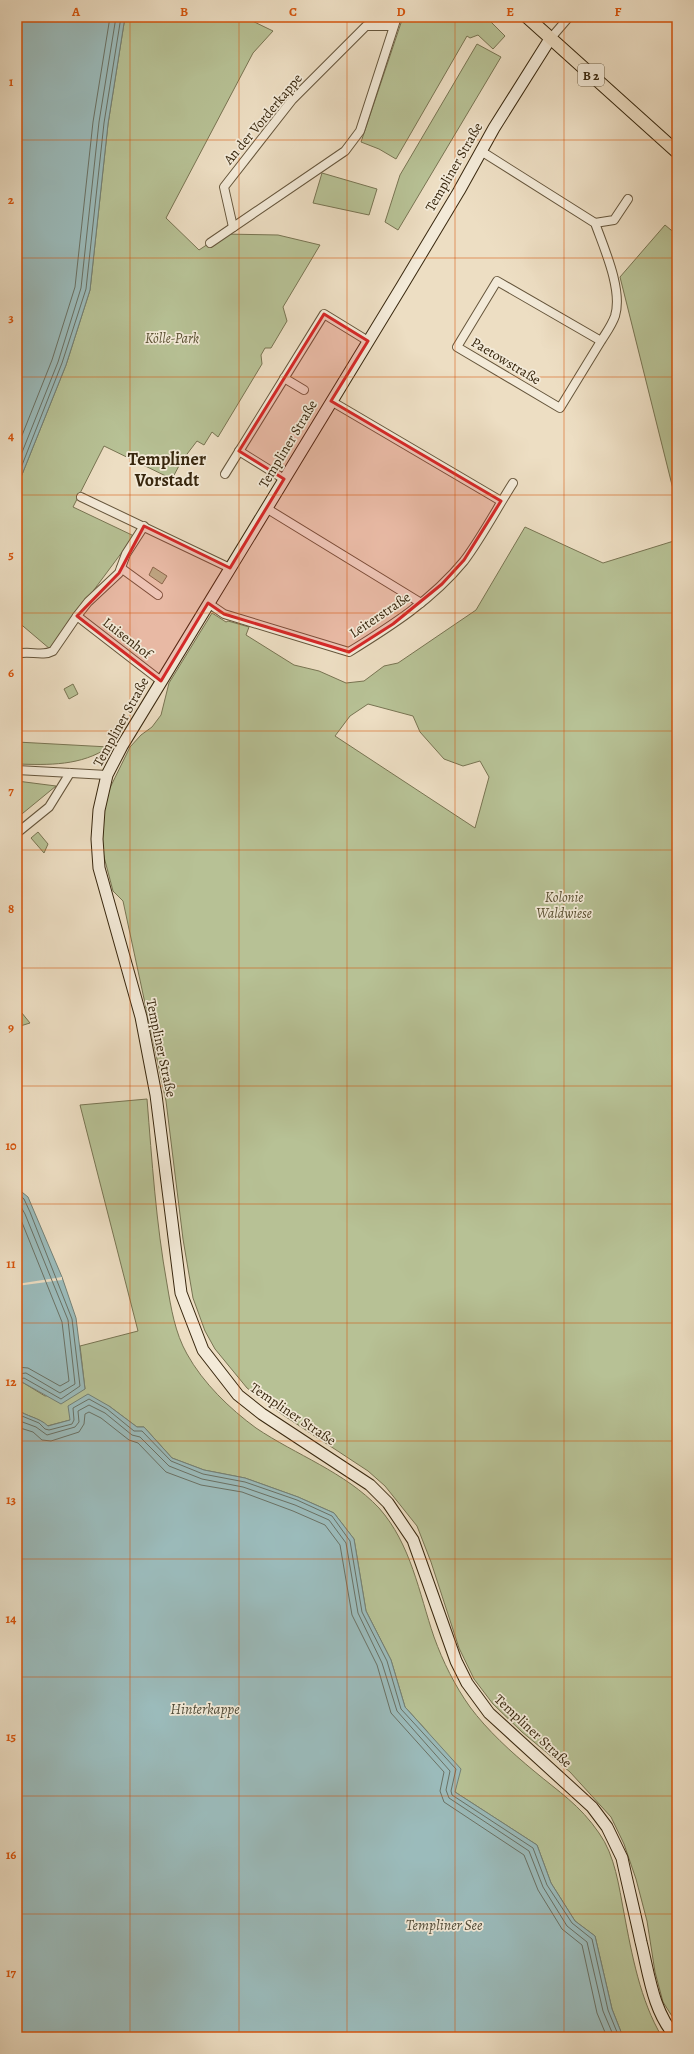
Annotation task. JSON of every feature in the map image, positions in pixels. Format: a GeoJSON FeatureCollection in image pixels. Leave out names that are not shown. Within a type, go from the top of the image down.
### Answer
{"type":"FeatureCollection","features":[{"type":"Feature","properties":{"kind":"main road","name":"B 2"},"geometry":{"type":"LineString","coordinates":[[527,17],[677,152]]}},
{"type":"Feature","properties":{"kind":"street"},"geometry":{"type":"LineString","coordinates":[[210,244],[345,151],[360,131],[397,17]]}},
{"type":"Feature","properties":{"kind":"street","name":"Templiner Straße"},"geometry":{"type":"LineString","coordinates":[[569,17],[550,39],[481,151],[368,341],[122,746],[107,775],[99,810],[97,839],[99,868],[141,1017],[156,1095],[181,1293],[203,1350],[238,1396],[262,1414],[370,1485],[388,1503],[401,1520],[413,1540],[421,1560],[456,1661],[466,1683],[493,1717],[592,1807],[615,1841],[622,1858],[652,1990],[660,2012],[670,2030],[676,2037]]}},
{"type":"Feature","properties":{"kind":"street","name":"An der Vorderkappe"},"geometry":{"type":"LineString","coordinates":[[233,227],[224,187],[292,100],[366,26],[393,26]]}},
{"type":"Feature","properties":{"kind":"street"},"geometry":{"type":"LineString","coordinates":[[481,151],[596,223],[614,220],[628,199]]}},
{"type":"Feature","properties":{"kind":"street","name":"Paetowstraße"},"geometry":{"type":"LineString","coordinates":[[596,223],[613,278],[617,301],[615,315],[601,341],[560,408],[457,347],[497,281],[601,341]]}},
{"type":"Feature","properties":{"kind":"street"},"geometry":{"type":"LineString","coordinates":[[225,474],[324,314],[368,341]]}},
{"type":"Feature","properties":{"kind":"street"},"geometry":{"type":"LineString","coordinates":[[284,378],[304,390]]}},
{"type":"Feature","properties":{"kind":"street"},"geometry":{"type":"LineString","coordinates":[[331,401],[501,501]]}},
{"type":"Feature","properties":{"kind":"street"},"geometry":{"type":"LineString","coordinates":[[239,451],[284,479]]}},
{"type":"Feature","properties":{"kind":"street","name":"Leiterstraße"},"geometry":{"type":"LineString","coordinates":[[208,603],[224,614],[349,652],[393,624],[421,603],[442,584],[464,560],[513,483]]}},
{"type":"Feature","properties":{"kind":"street"},"geometry":{"type":"LineString","coordinates":[[80,497],[230,568]]}},
{"type":"Feature","properties":{"kind":"street"},"geometry":{"type":"LineString","coordinates":[[266,508],[421,603]]}},
{"type":"Feature","properties":{"kind":"street"},"geometry":{"type":"LineString","coordinates":[[17,654],[24,652],[49,653],[53,651],[88,602],[115,577],[121,568],[126,554],[144,526]]}},
{"type":"Feature","properties":{"kind":"street"},"geometry":{"type":"LineString","coordinates":[[121,568],[158,595]]}},
{"type":"Feature","properties":{"kind":"street","name":"Luisenhof"},"geometry":{"type":"LineString","coordinates":[[77,616],[161,681]]}},
{"type":"Feature","properties":{"kind":"street"},"geometry":{"type":"LineString","coordinates":[[17,770],[107,775]]}},
{"type":"Feature","properties":{"kind":"street"},"geometry":{"type":"LineString","coordinates":[[17,833],[49,807],[70,773]]}},
{"type":"Feature","properties":{"kind":"highlighted area"},"geometry":{"type":"Polygon","coordinates":[[[324,314],[368,341],[331,401],[501,501],[464,560],[442,584],[393,624],[349,652],[224,614],[208,603],[161,681],[77,616],[119,573],[144,526],[230,568],[284,479],[239,451],[324,314]]]}},
{"type":"Feature","properties":{"kind":"green space","name":"Kölle-Park"},"geometry":{"type":"Polygon","coordinates":[[[125,17],[244,17],[273,31],[253,53],[166,218],[199,250],[223,234],[278,235],[320,245],[283,307],[287,321],[271,348],[265,348],[261,355],[262,364],[218,437],[212,432],[204,445],[197,441],[181,462],[172,479],[104,446],[73,507],[134,536],[50,649],[17,621],[17,487],[66,365],[90,290],[108,124],[125,17]]]}},
{"type":"Feature","properties":{"kind":"green space"},"geometry":{"type":"Polygon","coordinates":[[[403,17],[486,17],[505,36],[493,49],[478,35],[470,38],[467,36],[396,159],[379,149],[361,142],[403,17]]]}},
{"type":"Feature","properties":{"kind":"green space"},"geometry":{"type":"Polygon","coordinates":[[[477,44],[501,57],[398,230],[385,222],[400,175],[477,44]]]}},
{"type":"Feature","properties":{"kind":"green space"},"geometry":{"type":"Polygon","coordinates":[[[322,173],[377,189],[369,215],[313,203],[322,173]]]}},
{"type":"Feature","properties":{"kind":"green space"},"geometry":{"type":"Polygon","coordinates":[[[665,225],[677,235],[677,505],[620,277],[665,225]]]}},
{"type":"Feature","properties":{"kind":"green space","name":"Kolonie Waldwiese"},"geometry":{"type":"Polygon","coordinates":[[[525,527],[603,563],[677,540],[677,2024],[663,2002],[655,1972],[647,1921],[636,1879],[624,1844],[611,1817],[570,1772],[522,1732],[493,1704],[474,1679],[459,1648],[431,1562],[417,1526],[385,1486],[368,1471],[283,1415],[247,1388],[215,1349],[205,1331],[193,1298],[183,1239],[166,1101],[123,901],[113,891],[103,853],[100,830],[107,794],[130,747],[141,735],[152,727],[161,715],[169,683],[212,613],[226,622],[228,621],[249,627],[246,635],[294,665],[319,671],[346,683],[364,681],[384,666],[398,663],[476,610],[525,527]],[[368,704],[350,716],[335,736],[475,828],[489,777],[480,761],[463,766],[444,759],[420,732],[413,716],[368,704]]]}},
{"type":"Feature","properties":{"kind":"green space"},"geometry":{"type":"Polygon","coordinates":[[[153,567],[167,576],[162,584],[149,575],[153,567]]]}},
{"type":"Feature","properties":{"kind":"green space"},"geometry":{"type":"Polygon","coordinates":[[[73,684],[78,694],[69,699],[64,689],[73,684]]]}},
{"type":"Feature","properties":{"kind":"green space"},"geometry":{"type":"Polygon","coordinates":[[[17,742],[109,747],[87,758],[76,761],[53,764],[17,764],[17,742]]]}},
{"type":"Feature","properties":{"kind":"green space"},"geometry":{"type":"Polygon","coordinates":[[[17,781],[56,786],[17,818],[17,781]]]}},
{"type":"Feature","properties":{"kind":"green space"},"geometry":{"type":"Polygon","coordinates":[[[38,832],[48,844],[44,853],[31,838],[38,832]]]}},
{"type":"Feature","properties":{"kind":"green space"},"geometry":{"type":"Polygon","coordinates":[[[17,1007],[30,1023],[17,1027],[17,1007]]]}},
{"type":"Feature","properties":{"kind":"green space"},"geometry":{"type":"Polygon","coordinates":[[[147,1099],[160,1238],[170,1302],[179,1338],[193,1365],[227,1404],[256,1428],[351,1484],[366,1495],[390,1522],[407,1553],[441,1656],[454,1682],[470,1707],[484,1724],[525,1764],[561,1792],[584,1814],[599,1833],[609,1851],[616,1872],[630,1945],[642,1993],[654,2023],[662,2037],[623,2037],[612,2009],[595,1936],[575,1921],[551,1883],[537,1845],[455,1792],[427,1731],[405,1707],[391,1660],[366,1611],[354,1539],[334,1513],[298,1497],[245,1478],[204,1470],[172,1458],[144,1427],[137,1427],[109,1406],[70,1420],[47,1426],[17,1409],[17,1385],[22,1382],[45,1396],[85,1389],[80,1346],[138,1331],[80,1105],[147,1099]]]}},
{"type":"Feature","properties":{"kind":"water"},"geometry":{"type":"Polygon","coordinates":[[[17,17],[125,17],[108,124],[90,290],[66,365],[17,487],[17,17]]]}},
{"type":"Feature","properties":{"kind":"water"},"geometry":{"type":"Polygon","coordinates":[[[17,1188],[28,1197],[62,1277],[76,1318],[85,1389],[61,1404],[22,1382],[17,1385],[17,1188]]]}},
{"type":"Feature","properties":{"kind":"water","name":"Hinterkappe"},"geometry":{"type":"Polygon","coordinates":[[[88,1394],[109,1406],[137,1427],[144,1427],[172,1458],[204,1470],[245,1478],[298,1497],[334,1513],[354,1539],[366,1611],[391,1660],[405,1707],[461,1769],[455,1792],[537,1845],[551,1883],[575,1921],[595,1936],[612,2009],[623,2037],[17,2037],[17,1409],[48,1426],[70,1420],[68,1406],[88,1394]]]}},
{"type":"Feature","properties":{"kind":"pier"},"geometry":{"type":"Polygon","coordinates":[[[62,1277],[62,1280],[17,1286],[17,1284],[62,1277]]]}},
{"type":"Feature","properties":{"kind":"district","name":"Templiner Vorstadt"},"geometry":{"type":"Point","coordinates":[167,469]}},
{"type":"Feature","properties":{"kind":"water label","name":"Templiner See"},"geometry":{"type":"Point","coordinates":[444,1925]}}]}
